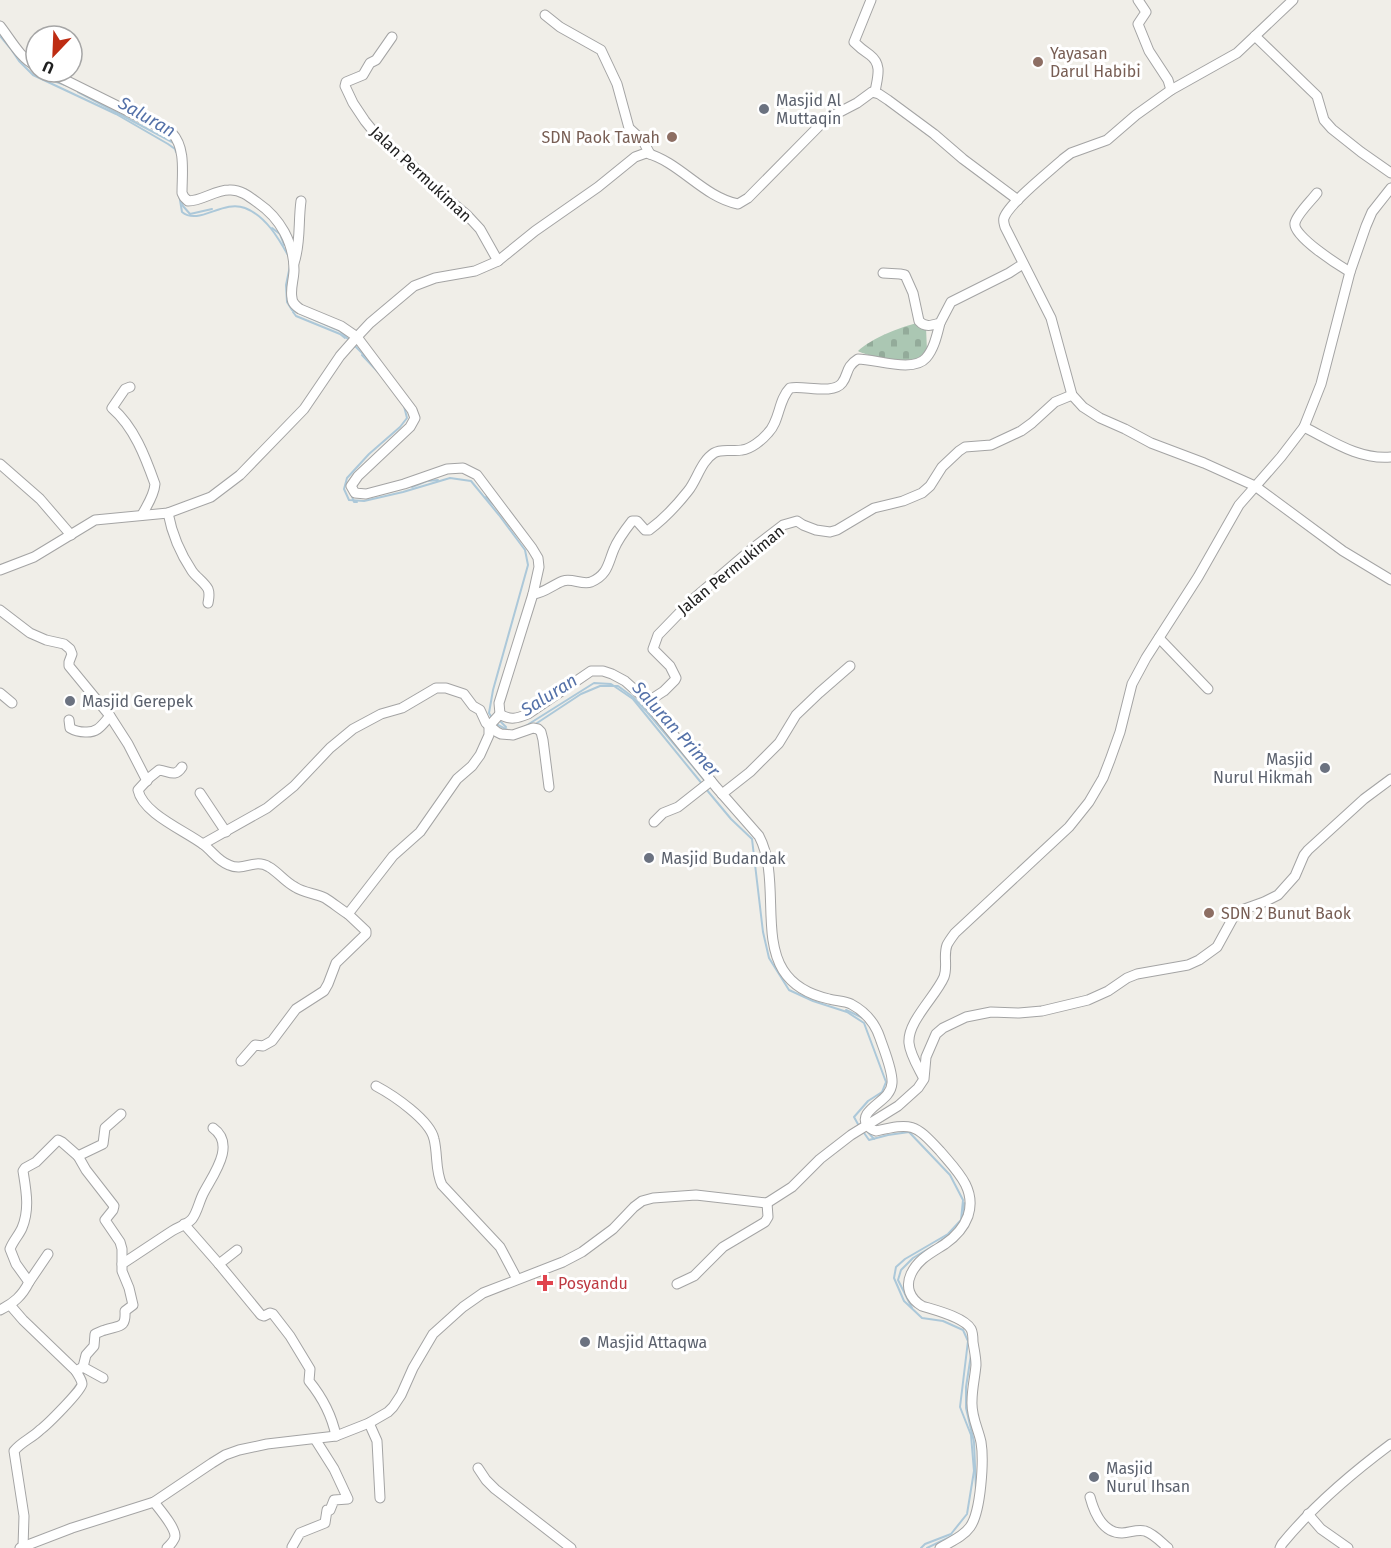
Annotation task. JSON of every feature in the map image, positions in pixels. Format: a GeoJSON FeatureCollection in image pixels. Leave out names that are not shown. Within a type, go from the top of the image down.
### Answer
{"type":"FeatureCollection","features":[{"type":"Feature","properties":{"kind":"street"},"geometry":{"type":"LineString","coordinates":[[871,0],[854,42],[879,64],[875,92]]}},
{"type":"Feature","properties":{"kind":"street"},"geometry":{"type":"LineString","coordinates":[[1138,0],[1146,12],[1138,24],[1149,51],[1168,80],[1171,90]]}},
{"type":"Feature","properties":{"kind":"street"},"geometry":{"type":"LineString","coordinates":[[1293,0],[1236,53],[1171,90],[1136,115],[1107,140],[1071,153],[1063,159],[1018,200],[1004,216],[1003,221],[1051,318],[1072,395],[1083,407],[1151,443],[1255,486],[1343,551],[1391,580]]}},
{"type":"Feature","properties":{"kind":"street"},"geometry":{"type":"LineString","coordinates":[[545,15],[560,27],[601,50],[617,84],[629,128],[643,141],[650,154]]}},
{"type":"Feature","properties":{"kind":"street"},"geometry":{"type":"LineString","coordinates":[[0,26],[24,56]]}},
{"type":"Feature","properties":{"kind":"street"},"geometry":{"type":"LineString","coordinates":[[1255,36],[1317,96],[1324,120],[1332,129],[1391,173]]}},
{"type":"Feature","properties":{"kind":"street","name":"Jalan Permukiman"},"geometry":{"type":"LineString","coordinates":[[392,38],[376,60],[370,63],[363,75],[346,82],[345,86],[353,103],[378,137],[413,166],[480,229],[498,261]]}},
{"type":"Feature","properties":{"kind":"street"},"geometry":{"type":"LineString","coordinates":[[73,84],[172,133],[180,145],[182,192],[188,201],[195,201],[229,190],[251,197],[265,208],[289,240],[294,263],[292,299],[295,305],[341,326],[356,338],[412,410],[415,417],[410,427],[358,476],[351,486],[353,492],[366,494],[447,469],[463,468],[477,475],[538,558],[539,567],[533,594],[501,694],[499,715],[490,725],[489,735],[480,755],[472,766],[457,779],[420,832],[393,856],[348,914]]}},
{"type":"Feature","properties":{"kind":"street"},"geometry":{"type":"LineString","coordinates":[[0,570],[34,557],[95,520],[168,513],[211,497],[240,475],[304,409],[340,356],[370,323],[414,286],[435,278],[475,270],[498,261],[535,231],[591,193],[635,157],[646,153],[664,161],[718,197],[738,204],[748,198],[821,124],[831,116],[857,103],[868,93],[875,92],[934,134],[1018,200]]}},
{"type":"Feature","properties":{"kind":"street"},"geometry":{"type":"LineString","coordinates":[[924,1079],[911,1051],[909,1042],[911,1030],[944,977],[947,966],[947,944],[955,933],[1082,814],[1110,760],[1120,732],[1132,684],[1146,658],[1198,577],[1239,505],[1304,427],[1321,384],[1350,272],[1372,212],[1391,188]]}},
{"type":"Feature","properties":{"kind":"street"},"geometry":{"type":"LineString","coordinates":[[1317,193],[1302,211],[1295,223],[1295,228],[1301,236],[1332,262],[1350,272]]}},
{"type":"Feature","properties":{"kind":"street"},"geometry":{"type":"LineString","coordinates":[[294,263],[299,246],[301,201]]}},
{"type":"Feature","properties":{"kind":"street"},"geometry":{"type":"LineString","coordinates":[[533,594],[541,593],[563,581],[590,582],[603,573],[610,563],[619,539],[632,521],[637,521],[645,530],[650,530],[686,494],[711,456],[718,451],[747,449],[769,433],[790,388],[837,387],[842,383],[847,370],[858,359],[904,365],[920,363],[932,348],[940,323],[951,302],[1023,264]]}},
{"type":"Feature","properties":{"kind":"street"},"geometry":{"type":"LineString","coordinates":[[883,273],[905,275],[913,293],[919,321],[924,325],[940,323]]}},
{"type":"Feature","properties":{"kind":"street"},"geometry":{"type":"LineString","coordinates":[[130,387],[111,408],[126,422],[139,443],[155,484],[155,491],[142,516]]}},
{"type":"Feature","properties":{"kind":"street","name":"Jalan Permukiman"},"geometry":{"type":"LineString","coordinates":[[647,702],[664,691],[676,678],[670,666],[653,648],[658,635],[691,601],[783,525],[797,521],[816,530],[830,532],[874,508],[903,501],[922,493],[930,486],[942,468],[965,447],[991,445],[1021,431],[1055,402],[1072,395]]}},
{"type":"Feature","properties":{"kind":"street"},"geometry":{"type":"LineString","coordinates":[[1304,427],[1364,456],[1391,457]]}},
{"type":"Feature","properties":{"kind":"street"},"geometry":{"type":"LineString","coordinates":[[0,464],[40,500],[71,535]]}},
{"type":"Feature","properties":{"kind":"street"},"geometry":{"type":"LineString","coordinates":[[168,513],[171,531],[177,543],[192,571],[207,588],[208,603]]}},
{"type":"Feature","properties":{"kind":"street"},"geometry":{"type":"LineString","coordinates":[[0,610],[30,633],[68,646],[72,654],[69,666],[110,716],[147,781]]}},
{"type":"Feature","properties":{"kind":"street"},"geometry":{"type":"LineString","coordinates":[[1159,638],[1208,689]]}},
{"type":"Feature","properties":{"kind":"street"},"geometry":{"type":"LineString","coordinates":[[722,794],[750,772],[778,744],[804,707],[850,666]]}},
{"type":"Feature","properties":{"kind":"street"},"geometry":{"type":"LineString","coordinates":[[499,715],[511,719],[528,714],[591,671],[603,670],[625,681],[647,702],[706,784],[722,794],[759,836],[770,877],[774,942],[781,968],[793,982],[808,992],[850,1004],[869,1017],[877,1029],[892,1083],[887,1094],[867,1114],[866,1126],[876,1131],[906,1125],[918,1130],[951,1164],[969,1191],[971,1203],[961,1229],[919,1263],[911,1274],[908,1284],[909,1293],[916,1302],[964,1321],[970,1327],[976,1362],[972,1410],[981,1441],[982,1468],[979,1496],[970,1528],[940,1548]]}},
{"type":"Feature","properties":{"kind":"street"},"geometry":{"type":"LineString","coordinates":[[203,844],[267,808],[294,786],[330,748],[353,729],[381,714],[402,708],[436,688],[446,688],[464,694],[473,706],[480,710],[483,719],[497,732],[507,735],[533,728],[538,729],[543,740],[549,787]]}},
{"type":"Feature","properties":{"kind":"street"},"geometry":{"type":"LineString","coordinates":[[0,693],[12,703]]}},
{"type":"Feature","properties":{"kind":"street"},"geometry":{"type":"LineString","coordinates":[[69,720],[72,730],[92,732],[99,729],[110,716]]}},
{"type":"Feature","properties":{"kind":"street"},"geometry":{"type":"LineString","coordinates":[[182,767],[178,772],[172,774],[159,770],[137,792],[156,814],[203,844],[218,859],[229,865],[240,868],[257,863],[270,867],[295,888],[324,897],[348,914],[366,932],[336,963],[324,991],[296,1009],[272,1041],[263,1046],[255,1045],[241,1061]]}},
{"type":"Feature","properties":{"kind":"street"},"geometry":{"type":"LineString","coordinates":[[29,1282],[16,1264],[10,1249],[22,1229],[27,1209],[27,1191],[23,1171],[36,1162],[58,1140],[78,1156],[114,1206],[105,1220],[120,1242],[122,1271],[133,1305],[124,1311],[125,1320],[121,1326],[94,1335],[94,1346],[86,1355],[80,1369],[81,1388],[40,1430],[14,1450],[24,1516],[21,1547],[154,1502],[212,1462],[239,1450],[267,1444],[336,1436],[369,1423],[393,1407],[433,1334],[463,1307],[483,1293],[563,1262],[582,1252],[613,1229],[642,1201],[696,1195],[767,1203],[792,1187],[820,1159],[851,1135],[907,1099],[924,1079],[926,1057],[936,1034],[943,1028],[966,1017],[991,1012],[1042,1011],[1080,1002],[1108,992],[1127,978],[1137,974],[1188,965],[1209,954],[1217,946],[1239,911],[1278,895],[1295,876],[1308,850],[1364,799],[1391,779]]}},
{"type":"Feature","properties":{"kind":"street"},"geometry":{"type":"LineString","coordinates":[[654,822],[663,813],[678,807],[706,784]]}},
{"type":"Feature","properties":{"kind":"street"},"geometry":{"type":"LineString","coordinates":[[200,793],[226,832]]}},
{"type":"Feature","properties":{"kind":"street"},"geometry":{"type":"LineString","coordinates":[[376,1086],[392,1094],[429,1127],[435,1139],[438,1178],[442,1185],[500,1247],[518,1279]]}},
{"type":"Feature","properties":{"kind":"street"},"geometry":{"type":"LineString","coordinates":[[78,1156],[103,1144],[105,1128],[121,1114]]}},
{"type":"Feature","properties":{"kind":"street"},"geometry":{"type":"LineString","coordinates":[[122,1264],[191,1220],[195,1215],[223,1153],[220,1135],[213,1128]]}},
{"type":"Feature","properties":{"kind":"street"},"geometry":{"type":"LineString","coordinates":[[678,1284],[694,1276],[723,1247],[765,1222],[768,1217],[767,1203]]}},
{"type":"Feature","properties":{"kind":"street"},"geometry":{"type":"LineString","coordinates":[[184,1224],[261,1315],[272,1313],[290,1336],[310,1369],[309,1381],[324,1404],[336,1436]]}},
{"type":"Feature","properties":{"kind":"street"},"geometry":{"type":"LineString","coordinates":[[219,1264],[237,1250]]}},
{"type":"Feature","properties":{"kind":"street"},"geometry":{"type":"LineString","coordinates":[[0,1310],[21,1296],[48,1254]]}},
{"type":"Feature","properties":{"kind":"street"},"geometry":{"type":"LineString","coordinates":[[10,1305],[48,1344],[80,1369],[103,1378]]}},
{"type":"Feature","properties":{"kind":"street"},"geometry":{"type":"LineString","coordinates":[[369,1423],[377,1441],[380,1498]]}},
{"type":"Feature","properties":{"kind":"street"},"geometry":{"type":"LineString","coordinates":[[292,1547],[300,1533],[325,1523],[327,1510],[330,1510],[334,1500],[348,1498],[334,1469],[315,1439]]}},
{"type":"Feature","properties":{"kind":"street"},"geometry":{"type":"LineString","coordinates":[[1280,1548],[1308,1514],[1370,1459],[1391,1444]]}},
{"type":"Feature","properties":{"kind":"street"},"geometry":{"type":"LineString","coordinates":[[478,1468],[495,1489],[572,1548]]}},
{"type":"Feature","properties":{"kind":"street"},"geometry":{"type":"LineString","coordinates":[[1090,1497],[1102,1525],[1108,1529],[1123,1533],[1136,1530],[1147,1532],[1168,1548]]}},
{"type":"Feature","properties":{"kind":"street"},"geometry":{"type":"LineString","coordinates":[[154,1502],[170,1523],[174,1533],[175,1538],[167,1548]]}},
{"type":"Feature","properties":{"kind":"street"},"geometry":{"type":"LineString","coordinates":[[1308,1514],[1321,1530],[1348,1548]]}},
{"type":"Feature","properties":{"kind":"green space"},"geometry":{"type":"Polygon","coordinates":[[[923,322],[926,327],[927,351],[916,361],[904,362],[858,351],[889,333],[923,322]]]}},
{"type":"Feature","properties":{"kind":"waterway","name":"Saluran"},"geometry":{"type":"LineString","coordinates":[[0,36],[33,75],[116,114],[168,144],[176,152]]}},
{"type":"Feature","properties":{"kind":"waterway","name":"Saluran"},"geometry":{"type":"LineString","coordinates":[[62,84],[71,87]]}},
{"type":"Feature","properties":{"kind":"waterway","name":"Saluran"},"geometry":{"type":"LineString","coordinates":[[78,92],[174,143]]}},
{"type":"Feature","properties":{"kind":"waterway","name":"Saluran"},"geometry":{"type":"LineString","coordinates":[[179,194],[182,212],[189,215],[204,215],[237,206],[253,212],[266,222],[289,257]]}},
{"type":"Feature","properties":{"kind":"waterway","name":"Saluran"},"geometry":{"type":"LineString","coordinates":[[181,200],[190,214],[212,209]]}},
{"type":"Feature","properties":{"kind":"waterway","name":"Saluran Primer"},"geometry":{"type":"LineString","coordinates":[[272,228],[280,234],[284,245]]}},
{"type":"Feature","properties":{"kind":"waterway","name":"Saluran"},"geometry":{"type":"LineString","coordinates":[[290,266],[286,285],[287,302],[292,310],[340,331],[349,340]]}},
{"type":"Feature","properties":{"kind":"waterway","name":"Saluran"},"geometry":{"type":"LineString","coordinates":[[293,312],[296,316],[345,338]]}},
{"type":"Feature","properties":{"kind":"waterway","name":"Saluran"},"geometry":{"type":"LineString","coordinates":[[353,344],[368,359]]}},
{"type":"Feature","properties":{"kind":"waterway","name":"Saluran"},"geometry":{"type":"LineString","coordinates":[[362,355],[379,373]]}},
{"type":"Feature","properties":{"kind":"waterway","name":"Saluran"},"geometry":{"type":"LineString","coordinates":[[404,406],[407,418],[347,478],[344,489],[349,500],[364,501],[450,478],[471,481],[525,550],[528,565],[493,690],[489,713],[492,718]]}},
{"type":"Feature","properties":{"kind":"waterway","name":"Saluran"},"geometry":{"type":"LineString","coordinates":[[412,487],[427,481],[438,480]]}},
{"type":"Feature","properties":{"kind":"waterway","name":"Saluran"},"geometry":{"type":"LineString","coordinates":[[349,488],[354,502],[357,502]]}},
{"type":"Feature","properties":{"kind":"waterway","name":"Saluran"},"geometry":{"type":"LineString","coordinates":[[486,497],[495,506]]}},
{"type":"Feature","properties":{"kind":"waterway","name":"Saluran"},"geometry":{"type":"LineString","coordinates":[[524,727],[594,683],[611,684],[633,699],[703,785]]}},
{"type":"Feature","properties":{"kind":"waterway","name":"Saluran"},"geometry":{"type":"LineString","coordinates":[[534,725],[581,694],[600,686],[618,686],[633,697],[647,712],[706,782]]}},
{"type":"Feature","properties":{"kind":"waterway","name":"Saluran"},"geometry":{"type":"LineString","coordinates":[[498,719],[506,727]]}},
{"type":"Feature","properties":{"kind":"waterway","name":"Saluran"},"geometry":{"type":"LineString","coordinates":[[494,723],[510,731]]}},
{"type":"Feature","properties":{"kind":"waterway","name":"Saluran"},"geometry":{"type":"LineString","coordinates":[[706,789],[731,819],[752,839],[763,932],[769,958],[789,990],[847,1012],[864,1023],[886,1082],[882,1092],[868,1101],[854,1117],[859,1126]]}},
{"type":"Feature","properties":{"kind":"waterway","name":"Saluran"},"geometry":{"type":"LineString","coordinates":[[846,1010],[863,1018]]}},
{"type":"Feature","properties":{"kind":"waterway","name":"Saluran"},"geometry":{"type":"LineString","coordinates":[[862,1130],[869,1140],[909,1132],[950,1175],[963,1200],[961,1220],[948,1234],[905,1259],[896,1267],[894,1278],[904,1301],[922,1318],[943,1321],[963,1330],[968,1341],[960,1407],[971,1435],[974,1471],[967,1514],[951,1534],[925,1544],[921,1548]]}},
{"type":"Feature","properties":{"kind":"waterway","name":"Saluran"},"geometry":{"type":"LineString","coordinates":[[866,1130],[874,1139]]}},
{"type":"Feature","properties":{"kind":"waterway","name":"Saluran"},"geometry":{"type":"LineString","coordinates":[[963,1218],[964,1203]]}},
{"type":"Feature","properties":{"kind":"waterway","name":"Saluran"},"geometry":{"type":"LineString","coordinates":[[938,1243],[952,1232]]}},
{"type":"Feature","properties":{"kind":"waterway","name":"Saluran Primer"},"geometry":{"type":"LineString","coordinates":[[912,1308],[898,1280],[901,1270],[913,1258],[933,1246]]}},
{"type":"Feature","properties":{"kind":"waterway","name":"Saluran"},"geometry":{"type":"LineString","coordinates":[[971,1355],[966,1387],[966,1408],[974,1442],[976,1490]]}},
{"type":"Feature","properties":{"kind":"waterway","name":"Saluran"},"geometry":{"type":"LineString","coordinates":[[927,1548],[954,1535]]}},
{"type":"Feature","properties":{"kind":"place","name":"Yayasan Darul Habibi"},"geometry":{"type":"Point","coordinates":[1038,62]}},
{"type":"Feature","properties":{"kind":"place","name":"Masjid Al Muttaqin"},"geometry":{"type":"Point","coordinates":[764,109]}},
{"type":"Feature","properties":{"kind":"place","name":"SDN Paok Tawah"},"geometry":{"type":"Point","coordinates":[672,137]}},
{"type":"Feature","properties":{"kind":"place","name":"Masjid Gerepek"},"geometry":{"type":"Point","coordinates":[70,701]}},
{"type":"Feature","properties":{"kind":"place","name":"Masjid Nurul Hikmah"},"geometry":{"type":"Point","coordinates":[1325,768]}},
{"type":"Feature","properties":{"kind":"place","name":"Masjid Budandak"},"geometry":{"type":"Point","coordinates":[649,858]}},
{"type":"Feature","properties":{"kind":"place","name":"SDN 2 Bunut Baok"},"geometry":{"type":"Point","coordinates":[1209,913]}},
{"type":"Feature","properties":{"kind":"place","name":"Posyandu"},"geometry":{"type":"Point","coordinates":[545,1283]}},
{"type":"Feature","properties":{"kind":"place","name":"Masjid Attaqwa"},"geometry":{"type":"Point","coordinates":[585,1342]}},
{"type":"Feature","properties":{"kind":"place","name":"Masjid Nurul Ihsan"},"geometry":{"type":"Point","coordinates":[1094,1477]}}]}
